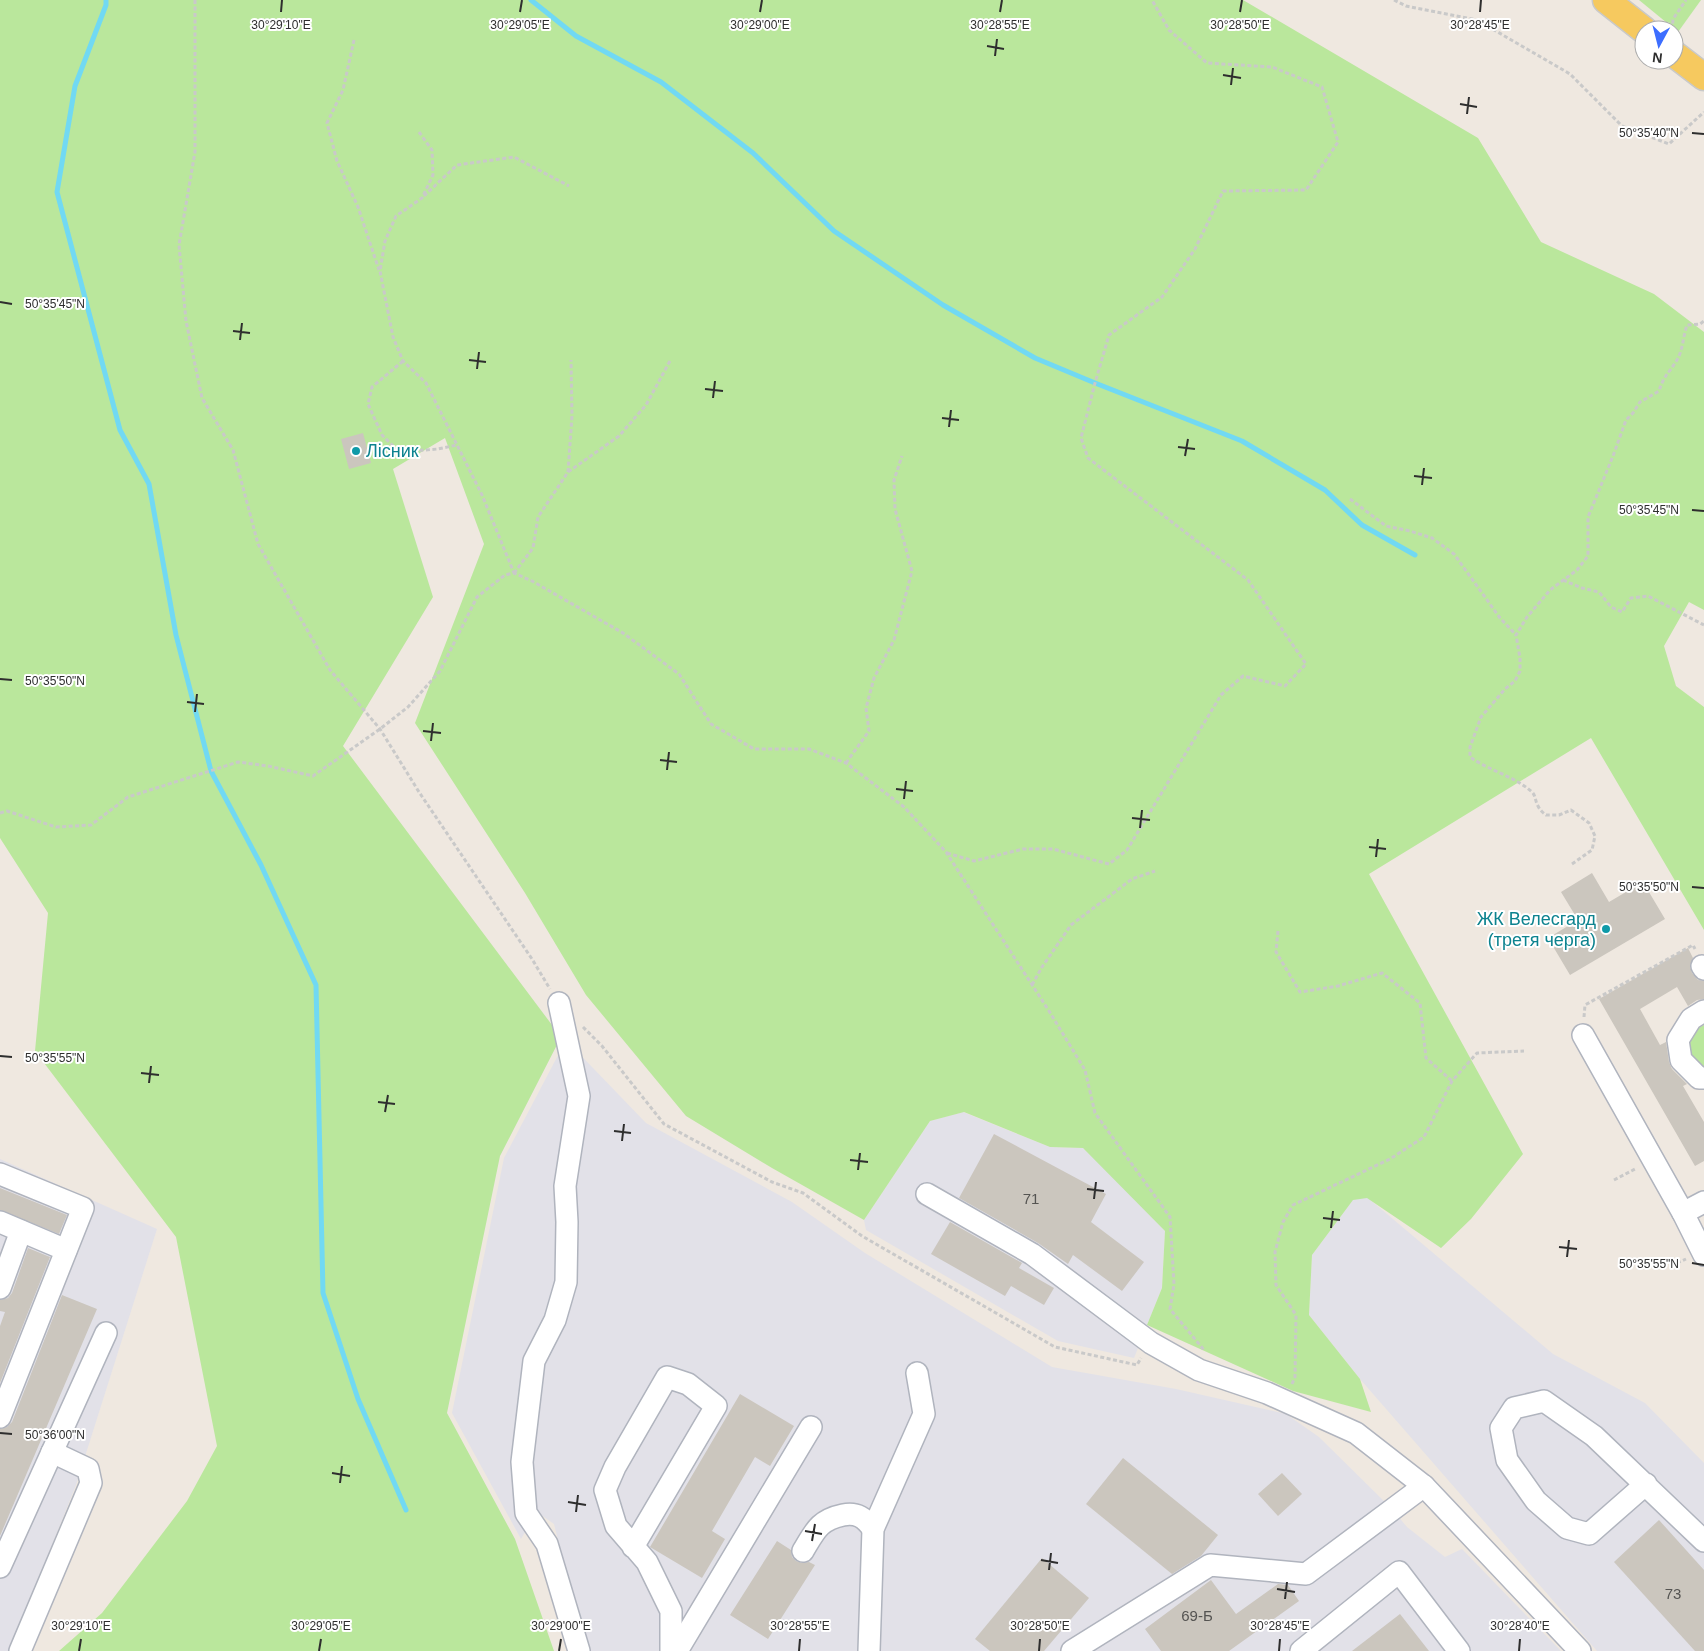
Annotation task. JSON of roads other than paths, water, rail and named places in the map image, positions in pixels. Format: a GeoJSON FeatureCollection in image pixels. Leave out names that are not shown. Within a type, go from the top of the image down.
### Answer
{"type":"FeatureCollection","features":[{"type":"Feature","properties":{"kind":"main road"},"geometry":{"type":"LineString","coordinates":[[1606,0],[1634,22]]}},
{"type":"Feature","properties":{"kind":"main road"},"geometry":{"type":"LineString","coordinates":[[1684,62],[1704,77]]}},
{"type":"Feature","properties":{"kind":"lane"},"geometry":{"type":"LineString","coordinates":[[558,1003],[579,1096],[566,1186],[566,1282],[555,1320],[534,1361],[522,1462],[526,1513],[547,1544],[578,1651]]}},
{"type":"Feature","properties":{"kind":"lane"},"geometry":{"type":"LineString","coordinates":[[1704,1012],[1691,1019],[1678,1040],[1681,1060],[1699,1078],[1704,1078]]}},
{"type":"Feature","properties":{"kind":"lane"},"geometry":{"type":"LineString","coordinates":[[1583,1035],[1684,1213],[1704,1255]]}},
{"type":"Feature","properties":{"kind":"lane"},"geometry":{"type":"LineString","coordinates":[[0,1174],[83,1208],[0,1417]]}},
{"type":"Feature","properties":{"kind":"lane"},"geometry":{"type":"LineString","coordinates":[[928,1194],[1032,1254],[1151,1343],[1199,1370],[1267,1393],[1356,1432],[1424,1486],[1580,1651]]}},
{"type":"Feature","properties":{"kind":"lane"},"geometry":{"type":"LineString","coordinates":[[1684,1213],[1704,1202]]}},
{"type":"Feature","properties":{"kind":"lane"},"geometry":{"type":"LineString","coordinates":[[0,1222],[66,1250]]}},
{"type":"Feature","properties":{"kind":"lane"},"geometry":{"type":"LineString","coordinates":[[0,1288],[21,1231]]}},
{"type":"Feature","properties":{"kind":"lane"},"geometry":{"type":"LineString","coordinates":[[0,1567],[106,1333]]}},
{"type":"Feature","properties":{"kind":"lane"},"geometry":{"type":"LineString","coordinates":[[870,1651],[873,1529],[924,1414],[917,1373]]}},
{"type":"Feature","properties":{"kind":"lane"},"geometry":{"type":"LineString","coordinates":[[633,1546],[716,1406],[688,1384],[667,1377],[615,1467],[605,1490],[616,1526],[633,1546],[647,1562],[671,1611],[671,1651]]}},
{"type":"Feature","properties":{"kind":"lane"},"geometry":{"type":"LineString","coordinates":[[1646,1484],[1589,1534],[1567,1528],[1536,1500],[1507,1460],[1501,1428],[1514,1408],[1544,1401],[1594,1436],[1646,1484],[1704,1541]]}},
{"type":"Feature","properties":{"kind":"lane"},"geometry":{"type":"LineString","coordinates":[[677,1651],[811,1427]]}},
{"type":"Feature","properties":{"kind":"lane"},"geometry":{"type":"LineString","coordinates":[[20,1651],[91,1483],[88,1470],[52,1452]]}},
{"type":"Feature","properties":{"kind":"lane"},"geometry":{"type":"LineString","coordinates":[[1072,1651],[1210,1565],[1306,1574],[1424,1486]]}},
{"type":"Feature","properties":{"kind":"lane"},"geometry":{"type":"LineString","coordinates":[[803,1551],[817,1529],[829,1518],[851,1514],[864,1518],[873,1529]]}},
{"type":"Feature","properties":{"kind":"lane"},"geometry":{"type":"LineString","coordinates":[[1300,1651],[1399,1572],[1459,1651]]}},
{"type":"Feature","properties":{"kind":"waterway"},"geometry":{"type":"LineString","coordinates":[[106,0],[106,5],[75,86],[57,192],[120,430],[149,484],[176,635],[211,771],[261,865],[316,985],[323,1293],[358,1399],[406,1510]]}},
{"type":"Feature","properties":{"kind":"waterway"},"geometry":{"type":"LineString","coordinates":[[531,0],[576,36],[661,82],[753,153],[834,231],[943,305],[1035,358],[1242,441],[1325,490],[1362,525],[1415,555]]}},
{"type":"Feature","properties":{"kind":"place","name":"Лісник"},"geometry":{"type":"Point","coordinates":[356,451]}},
{"type":"Feature","properties":{"kind":"place","name":"ЖК Велесгард (третя черга)"},"geometry":{"type":"Point","coordinates":[1606,929]}}]}
